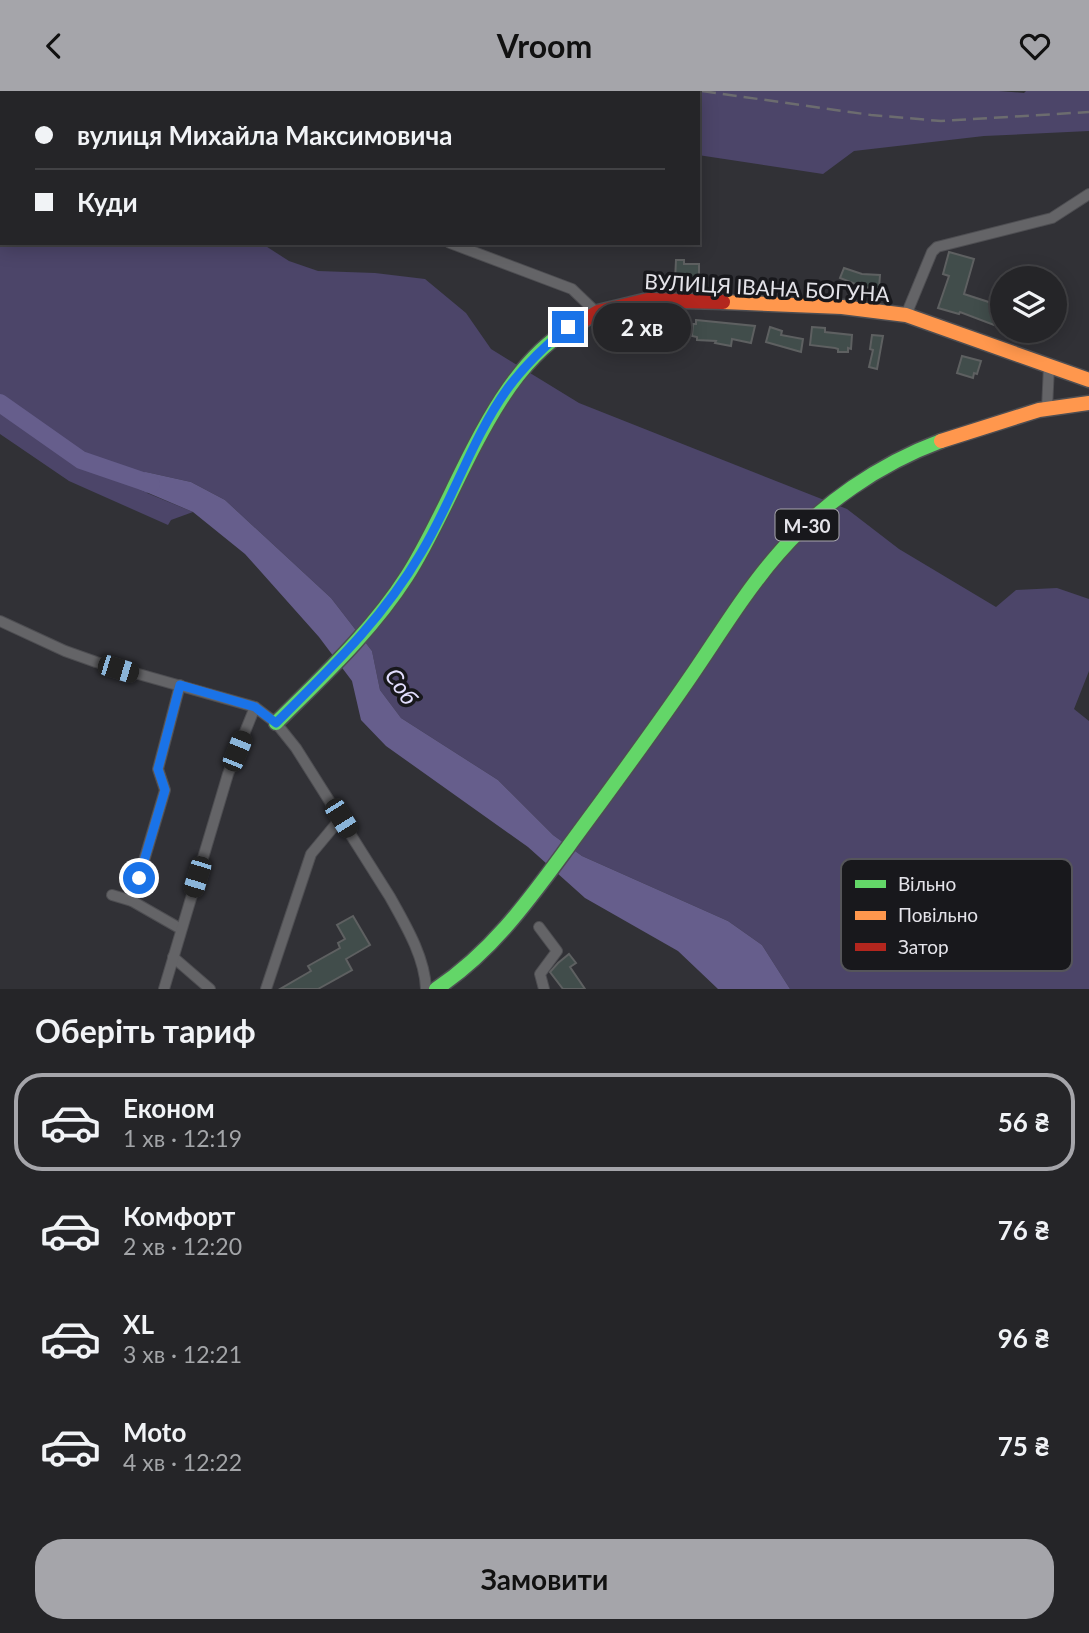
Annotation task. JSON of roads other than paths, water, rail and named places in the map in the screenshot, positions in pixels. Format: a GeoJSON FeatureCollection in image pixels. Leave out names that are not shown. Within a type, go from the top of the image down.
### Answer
{"type":"FeatureCollection","features":[{"type":"Feature","properties":{"kind":"main road","name":"ВУЛИЦЯ ІВАНА БОГУНА"},"geometry":{"type":"LineString","coordinates":[[276,723],[371,627],[421,555],[481,432],[509,387],[549,343],[568,327],[596,312],[622,303],[648,300],[844,307],[906,315],[1089,380]]}},
{"type":"Feature","properties":{"kind":"main road","name":"М-30"},"geometry":{"type":"LineString","coordinates":[[436,989],[464,971],[484,953],[526,904],[646,741],[765,570],[792,538],[823,510],[882,470],[932,444],[979,427],[1047,409],[1089,403]]}},
{"type":"Feature","properties":{"kind":"street"},"geometry":{"type":"LineString","coordinates":[[906,315],[932,252],[937,247],[1052,218],[1089,194]]}},
{"type":"Feature","properties":{"kind":"street"},"geometry":{"type":"LineString","coordinates":[[455,245],[572,289],[596,312]]}},
{"type":"Feature","properties":{"kind":"street"},"geometry":{"type":"LineString","coordinates":[[1047,409],[1049,366]]}},
{"type":"Feature","properties":{"kind":"street"},"geometry":{"type":"LineString","coordinates":[[0,621],[96,662],[255,707],[276,723],[296,748],[341,818],[402,920],[424,970],[426,989]]}},
{"type":"Feature","properties":{"kind":"street"},"geometry":{"type":"LineString","coordinates":[[132,901],[165,790],[158,769],[180,685]]}},
{"type":"Feature","properties":{"kind":"street"},"geometry":{"type":"LineString","coordinates":[[164,989],[228,774],[255,707]]}},
{"type":"Feature","properties":{"kind":"street"},"geometry":{"type":"LineString","coordinates":[[266,989],[311,854],[341,818]]}},
{"type":"Feature","properties":{"kind":"street"},"geometry":{"type":"LineString","coordinates":[[112,895],[132,901],[181,929]]}},
{"type":"Feature","properties":{"kind":"street"},"geometry":{"type":"LineString","coordinates":[[539,927],[557,951],[540,974],[544,989]]}},
{"type":"Feature","properties":{"kind":"street"},"geometry":{"type":"LineString","coordinates":[[173,957],[210,989]]}},
{"type":"Feature","properties":{"kind":"waterway","name":"Соб"},"geometry":{"type":"LineString","coordinates":[[0,403],[81,460],[151,484]]}},
{"type":"Feature","properties":{"kind":"railway"},"geometry":{"type":"LineString","coordinates":[[702,91],[871,115],[941,121],[1089,112]]}}]}
